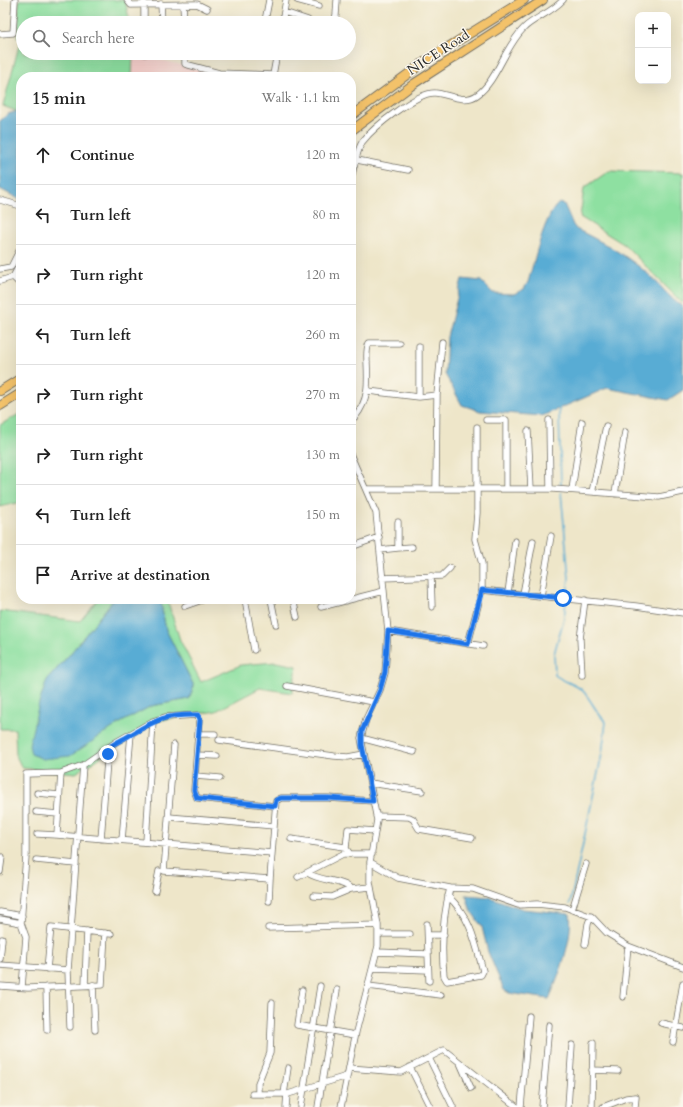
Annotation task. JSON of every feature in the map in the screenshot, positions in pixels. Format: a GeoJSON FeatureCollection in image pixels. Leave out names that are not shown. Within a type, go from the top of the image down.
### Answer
{"type":"FeatureCollection","features":[{"type":"Feature","properties":{"kind":"highway","name":"NICE Road"},"geometry":{"type":"LineString","coordinates":[[356,112],[427,60],[524,0]]}},
{"type":"Feature","properties":{"kind":"highway","name":"NICE Road"},"geometry":{"type":"LineString","coordinates":[[356,127],[405,90],[543,0]]}},
{"type":"Feature","properties":{"kind":"highway"},"geometry":{"type":"LineString","coordinates":[[0,391],[16,381]]}},
{"type":"Feature","properties":{"kind":"highway"},"geometry":{"type":"LineString","coordinates":[[0,406],[16,396]]}},
{"type":"Feature","properties":{"kind":"street"},"geometry":{"type":"LineString","coordinates":[[0,34],[13,34],[15,0]]}},
{"type":"Feature","properties":{"kind":"street"},"geometry":{"type":"LineString","coordinates":[[127,0],[131,5],[144,2],[162,4],[200,4],[207,9]]}},
{"type":"Feature","properties":{"kind":"street"},"geometry":{"type":"LineString","coordinates":[[266,16],[269,0]]}},
{"type":"Feature","properties":{"kind":"street"},"geometry":{"type":"LineString","coordinates":[[283,16],[286,0]]}},
{"type":"Feature","properties":{"kind":"street"},"geometry":{"type":"LineString","coordinates":[[298,0],[319,6]]}},
{"type":"Feature","properties":{"kind":"street"},"geometry":{"type":"LineString","coordinates":[[336,16],[337,0]]}},
{"type":"Feature","properties":{"kind":"street"},"geometry":{"type":"LineString","coordinates":[[356,163],[362,142],[383,122],[421,96],[430,93],[460,99],[475,97],[487,84],[524,28],[554,10],[563,0]]}},
{"type":"Feature","properties":{"kind":"street"},"geometry":{"type":"LineString","coordinates":[[144,2],[144,16]]}},
{"type":"Feature","properties":{"kind":"street"},"geometry":{"type":"LineString","coordinates":[[162,4],[162,16]]}},
{"type":"Feature","properties":{"kind":"street"},"geometry":{"type":"LineString","coordinates":[[183,4],[184,16]]}},
{"type":"Feature","properties":{"kind":"street"},"geometry":{"type":"LineString","coordinates":[[284,12],[296,16]]}},
{"type":"Feature","properties":{"kind":"street"},"geometry":{"type":"LineString","coordinates":[[185,60],[185,64],[215,72]]}},
{"type":"Feature","properties":{"kind":"street"},"geometry":{"type":"LineString","coordinates":[[274,72],[276,60]]}},
{"type":"Feature","properties":{"kind":"street"},"geometry":{"type":"LineString","coordinates":[[357,160],[408,170]]}},
{"type":"Feature","properties":{"kind":"street"},"geometry":{"type":"LineString","coordinates":[[0,200],[16,205]]}},
{"type":"Feature","properties":{"kind":"street"},"geometry":{"type":"LineString","coordinates":[[0,269],[11,267],[16,257]]}},
{"type":"Feature","properties":{"kind":"street"},"geometry":{"type":"LineString","coordinates":[[0,280],[13,277],[16,271]]}},
{"type":"Feature","properties":{"kind":"street"},"geometry":{"type":"LineString","coordinates":[[13,277],[16,280]]}},
{"type":"Feature","properties":{"kind":"street"},"geometry":{"type":"LineString","coordinates":[[436,489],[437,395],[442,342]]}},
{"type":"Feature","properties":{"kind":"street"},"geometry":{"type":"LineString","coordinates":[[356,416],[362,409],[368,391],[366,350],[369,344],[399,343]]}},
{"type":"Feature","properties":{"kind":"street"},"geometry":{"type":"LineString","coordinates":[[419,346],[419,397]]}},
{"type":"Feature","properties":{"kind":"street"},"geometry":{"type":"LineString","coordinates":[[368,391],[419,397],[437,395]]}},
{"type":"Feature","properties":{"kind":"street"},"geometry":{"type":"LineString","coordinates":[[486,420],[506,420],[506,489]]}},
{"type":"Feature","properties":{"kind":"street"},"geometry":{"type":"LineString","coordinates":[[549,420],[550,489]]}},
{"type":"Feature","properties":{"kind":"street"},"geometry":{"type":"LineString","coordinates":[[572,490],[582,422]]}},
{"type":"Feature","properties":{"kind":"street"},"geometry":{"type":"LineString","coordinates":[[592,492],[606,426]]}},
{"type":"Feature","properties":{"kind":"street"},"geometry":{"type":"LineString","coordinates":[[468,644],[482,590],[482,564],[475,539],[477,427]]}},
{"type":"Feature","properties":{"kind":"street"},"geometry":{"type":"LineString","coordinates":[[528,431],[531,489]]}},
{"type":"Feature","properties":{"kind":"street"},"geometry":{"type":"LineString","coordinates":[[615,494],[625,432]]}},
{"type":"Feature","properties":{"kind":"street"},"geometry":{"type":"LineString","coordinates":[[342,1107],[356,1035],[377,952],[379,934],[370,887],[370,862],[376,816],[361,738],[366,719],[380,690],[385,672],[388,631],[376,512],[366,489],[356,472]]}},
{"type":"Feature","properties":{"kind":"street"},"geometry":{"type":"LineString","coordinates":[[366,489],[561,489],[659,497],[683,492]]}},
{"type":"Feature","properties":{"kind":"street"},"geometry":{"type":"LineString","coordinates":[[398,522],[398,548]]}},
{"type":"Feature","properties":{"kind":"street"},"geometry":{"type":"LineString","coordinates":[[356,545],[379,536]]}},
{"type":"Feature","properties":{"kind":"street"},"geometry":{"type":"LineString","coordinates":[[541,596],[551,536]]}},
{"type":"Feature","properties":{"kind":"street"},"geometry":{"type":"LineString","coordinates":[[508,593],[514,541]]}},
{"type":"Feature","properties":{"kind":"street"},"geometry":{"type":"LineString","coordinates":[[523,594],[533,541]]}},
{"type":"Feature","properties":{"kind":"street"},"geometry":{"type":"LineString","coordinates":[[380,550],[412,547]]}},
{"type":"Feature","properties":{"kind":"street"},"geometry":{"type":"LineString","coordinates":[[382,578],[442,576],[450,568]]}},
{"type":"Feature","properties":{"kind":"street"},"geometry":{"type":"LineString","coordinates":[[431,576],[432,607]]}},
{"type":"Feature","properties":{"kind":"street"},"geometry":{"type":"LineString","coordinates":[[482,590],[585,600],[683,614]]}},
{"type":"Feature","properties":{"kind":"street"},"geometry":{"type":"LineString","coordinates":[[356,599],[384,592]]}},
{"type":"Feature","properties":{"kind":"street"},"geometry":{"type":"LineString","coordinates":[[582,675],[580,639],[585,600]]}},
{"type":"Feature","properties":{"kind":"street"},"geometry":{"type":"LineString","coordinates":[[185,606],[191,604]]}},
{"type":"Feature","properties":{"kind":"street"},"geometry":{"type":"LineString","coordinates":[[246,604],[254,650]]}},
{"type":"Feature","properties":{"kind":"street"},"geometry":{"type":"LineString","coordinates":[[272,604],[276,624]]}},
{"type":"Feature","properties":{"kind":"street"},"geometry":{"type":"LineString","coordinates":[[294,604],[297,617]]}},
{"type":"Feature","properties":{"kind":"street"},"geometry":{"type":"LineString","coordinates":[[320,607],[333,604]]}},
{"type":"Feature","properties":{"kind":"street"},"geometry":{"type":"LineString","coordinates":[[388,631],[483,646]]}},
{"type":"Feature","properties":{"kind":"street"},"geometry":{"type":"LineString","coordinates":[[287,686],[374,702]]}},
{"type":"Feature","properties":{"kind":"street"},"geometry":{"type":"LineString","coordinates":[[22,988],[26,937],[21,923],[26,856],[26,774],[61,773],[83,765],[153,721],[176,716],[198,715],[200,719],[194,794],[197,798],[275,806]]}},
{"type":"Feature","properties":{"kind":"street"},"geometry":{"type":"LineString","coordinates":[[146,842],[153,721]]}},
{"type":"Feature","properties":{"kind":"street"},"geometry":{"type":"LineString","coordinates":[[122,840],[131,734]]}},
{"type":"Feature","properties":{"kind":"street"},"geometry":{"type":"LineString","coordinates":[[198,734],[215,734]]}},
{"type":"Feature","properties":{"kind":"street"},"geometry":{"type":"LineString","coordinates":[[361,738],[414,752]]}},
{"type":"Feature","properties":{"kind":"street"},"geometry":{"type":"LineString","coordinates":[[219,740],[334,756],[348,757],[364,754]]}},
{"type":"Feature","properties":{"kind":"street"},"geometry":{"type":"LineString","coordinates":[[174,745],[164,871],[270,879]]}},
{"type":"Feature","properties":{"kind":"street"},"geometry":{"type":"LineString","coordinates":[[101,839],[108,748]]}},
{"type":"Feature","properties":{"kind":"street"},"geometry":{"type":"LineString","coordinates":[[197,755],[217,756]]}},
{"type":"Feature","properties":{"kind":"street"},"geometry":{"type":"LineString","coordinates":[[70,1027],[68,970],[83,765]]}},
{"type":"Feature","properties":{"kind":"street"},"geometry":{"type":"LineString","coordinates":[[56,835],[61,773]]}},
{"type":"Feature","properties":{"kind":"street"},"geometry":{"type":"LineString","coordinates":[[195,776],[220,778]]}},
{"type":"Feature","properties":{"kind":"street"},"geometry":{"type":"LineString","coordinates":[[370,783],[422,791]]}},
{"type":"Feature","properties":{"kind":"street"},"geometry":{"type":"LineString","coordinates":[[37,793],[59,795]]}},
{"type":"Feature","properties":{"kind":"street"},"geometry":{"type":"LineString","coordinates":[[268,900],[276,800],[281,798],[328,798],[373,801]]}},
{"type":"Feature","properties":{"kind":"street"},"geometry":{"type":"LineString","coordinates":[[36,812],[58,814]]}},
{"type":"Feature","properties":{"kind":"street"},"geometry":{"type":"LineString","coordinates":[[376,816],[409,817],[413,819],[419,829],[472,838]]}},
{"type":"Feature","properties":{"kind":"street"},"geometry":{"type":"LineString","coordinates":[[169,817],[274,826]]}},
{"type":"Feature","properties":{"kind":"street"},"geometry":{"type":"LineString","coordinates":[[350,854],[346,848],[348,829],[375,831]]}},
{"type":"Feature","properties":{"kind":"street"},"geometry":{"type":"LineString","coordinates":[[37,834],[272,853]]}},
{"type":"Feature","properties":{"kind":"street"},"geometry":{"type":"LineString","coordinates":[[291,839],[346,848]]}},
{"type":"Feature","properties":{"kind":"street"},"geometry":{"type":"LineString","coordinates":[[298,877],[308,873],[334,857],[350,854],[372,854]]}},
{"type":"Feature","properties":{"kind":"street"},"geometry":{"type":"LineString","coordinates":[[0,872],[2,857]]}},
{"type":"Feature","properties":{"kind":"street"},"geometry":{"type":"LineString","coordinates":[[36,860],[76,864]]}},
{"type":"Feature","properties":{"kind":"street"},"geometry":{"type":"LineString","coordinates":[[370,862],[398,878],[450,888],[473,889],[518,905],[537,904],[565,907],[591,916],[607,932],[628,946],[683,967]]}},
{"type":"Feature","properties":{"kind":"street"},"geometry":{"type":"LineString","coordinates":[[572,910],[586,864]]}},
{"type":"Feature","properties":{"kind":"street"},"geometry":{"type":"LineString","coordinates":[[155,891],[160,871]]}},
{"type":"Feature","properties":{"kind":"street"},"geometry":{"type":"LineString","coordinates":[[308,873],[315,877],[345,885],[350,889]]}},
{"type":"Feature","properties":{"kind":"street"},"geometry":{"type":"LineString","coordinates":[[313,896],[332,897],[340,895],[350,889],[370,887]]}},
{"type":"Feature","properties":{"kind":"street"},"geometry":{"type":"LineString","coordinates":[[448,896],[462,911],[469,922],[481,964],[482,974],[450,980],[445,979],[443,972],[444,914],[448,896],[450,888]]}},
{"type":"Feature","properties":{"kind":"street"},"geometry":{"type":"LineString","coordinates":[[0,912],[22,916]]}},
{"type":"Feature","properties":{"kind":"street"},"geometry":{"type":"LineString","coordinates":[[586,944],[588,924],[591,916]]}},
{"type":"Feature","properties":{"kind":"street"},"geometry":{"type":"LineString","coordinates":[[0,919],[21,923]]}},
{"type":"Feature","properties":{"kind":"street"},"geometry":{"type":"LineString","coordinates":[[427,924],[428,981]]}},
{"type":"Feature","properties":{"kind":"street"},"geometry":{"type":"LineString","coordinates":[[268,928],[378,925]]}},
{"type":"Feature","properties":{"kind":"street"},"geometry":{"type":"LineString","coordinates":[[0,986],[22,988],[102,985],[108,933],[51,927],[47,969]]}},
{"type":"Feature","properties":{"kind":"street"},"geometry":{"type":"LineString","coordinates":[[85,985],[87,931]]}},
{"type":"Feature","properties":{"kind":"street"},"geometry":{"type":"LineString","coordinates":[[379,934],[410,934]]}},
{"type":"Feature","properties":{"kind":"street"},"geometry":{"type":"LineString","coordinates":[[428,936],[444,935]]}},
{"type":"Feature","properties":{"kind":"street"},"geometry":{"type":"LineString","coordinates":[[0,959],[2,939]]}},
{"type":"Feature","properties":{"kind":"street"},"geometry":{"type":"LineString","coordinates":[[623,997],[628,946]]}},
{"type":"Feature","properties":{"kind":"street"},"geometry":{"type":"LineString","coordinates":[[377,952],[428,954]]}},
{"type":"Feature","properties":{"kind":"street"},"geometry":{"type":"LineString","coordinates":[[0,965],[24,968],[68,970]]}},
{"type":"Feature","properties":{"kind":"street"},"geometry":{"type":"LineString","coordinates":[[373,968],[428,970]]}},
{"type":"Feature","properties":{"kind":"street"},"geometry":{"type":"LineString","coordinates":[[673,1042],[674,1026],[683,983]]}},
{"type":"Feature","properties":{"kind":"street"},"geometry":{"type":"LineString","coordinates":[[93,985],[95,1030]]}},
{"type":"Feature","properties":{"kind":"street"},"geometry":{"type":"LineString","coordinates":[[301,1107],[312,1028],[320,986]]}},
{"type":"Feature","properties":{"kind":"street"},"geometry":{"type":"LineString","coordinates":[[368,986],[441,995]]}},
{"type":"Feature","properties":{"kind":"street"},"geometry":{"type":"LineString","coordinates":[[46,987],[47,1030]]}},
{"type":"Feature","properties":{"kind":"street"},"geometry":{"type":"LineString","coordinates":[[302,990],[296,1023],[298,1026],[356,1035]]}},
{"type":"Feature","properties":{"kind":"street"},"geometry":{"type":"LineString","coordinates":[[318,1107],[337,990]]}},
{"type":"Feature","properties":{"kind":"street"},"geometry":{"type":"LineString","coordinates":[[272,1003],[270,1053],[255,1094],[286,1094],[348,1076]]}},
{"type":"Feature","properties":{"kind":"street"},"geometry":{"type":"LineString","coordinates":[[521,1107],[529,1016]]}},
{"type":"Feature","properties":{"kind":"street"},"geometry":{"type":"LineString","coordinates":[[661,1023],[683,1028]]}},
{"type":"Feature","properties":{"kind":"street"},"geometry":{"type":"LineString","coordinates":[[542,1107],[549,1025]]}},
{"type":"Feature","properties":{"kind":"street"},"geometry":{"type":"LineString","coordinates":[[592,1107],[593,1042]]}},
{"type":"Feature","properties":{"kind":"street"},"geometry":{"type":"LineString","coordinates":[[568,1107],[572,1045]]}},
{"type":"Feature","properties":{"kind":"street"},"geometry":{"type":"LineString","coordinates":[[349,1068],[401,1072],[444,1050],[517,1107]]}},
{"type":"Feature","properties":{"kind":"street"},"geometry":{"type":"LineString","coordinates":[[430,1058],[454,1107]]}},
{"type":"Feature","properties":{"kind":"street"},"geometry":{"type":"LineString","coordinates":[[460,1062],[471,1088]]}},
{"type":"Feature","properties":{"kind":"street"},"geometry":{"type":"LineString","coordinates":[[410,1067],[430,1107]]}},
{"type":"Feature","properties":{"kind":"street"},"geometry":{"type":"LineString","coordinates":[[286,1107],[288,1068]]}},
{"type":"Feature","properties":{"kind":"street"},"geometry":{"type":"LineString","coordinates":[[592,1070],[618,1070]]}},
{"type":"Feature","properties":{"kind":"street"},"geometry":{"type":"LineString","coordinates":[[603,1107],[626,1098],[636,1097],[635,1107]]}},
{"type":"Feature","properties":{"kind":"shaded area"},"geometry":{"type":"Polygon","coordinates":[[[133,60],[162,60],[209,72],[132,72],[133,60]]]}},
{"type":"Feature","properties":{"kind":"green space"},"geometry":{"type":"Polygon","coordinates":[[[19,0],[125,0],[128,16],[18,16],[19,0]]]}},
{"type":"Feature","properties":{"kind":"green space"},"geometry":{"type":"Polygon","coordinates":[[[16,57],[16,60],[133,60],[132,72],[16,72],[16,111],[3,106],[16,57]]]}},
{"type":"Feature","properties":{"kind":"green space"},"geometry":{"type":"Polygon","coordinates":[[[609,171],[683,173],[683,304],[625,245],[580,217],[584,188],[609,171]]]}},
{"type":"Feature","properties":{"kind":"green space"},"geometry":{"type":"Polygon","coordinates":[[[16,416],[16,503],[0,507],[0,425],[16,416]]]}},
{"type":"Feature","properties":{"kind":"green space"},"geometry":{"type":"Polygon","coordinates":[[[94,604],[110,604],[47,680],[120,723],[151,706],[189,699],[194,686],[166,630],[161,604],[169,604],[180,640],[201,682],[241,665],[276,662],[297,666],[292,693],[260,688],[216,711],[157,721],[76,773],[22,768],[16,756],[15,729],[0,729],[0,611],[80,621],[94,604]]]}},
{"type":"Feature","properties":{"kind":"water"},"geometry":{"type":"Polygon","coordinates":[[[16,112],[16,197],[0,189],[0,121],[8,114],[16,112]]]}},
{"type":"Feature","properties":{"kind":"water"},"geometry":{"type":"Polygon","coordinates":[[[559,203],[564,204],[576,229],[630,260],[647,273],[683,307],[683,390],[668,400],[607,388],[542,416],[480,411],[462,405],[445,374],[447,337],[462,279],[481,281],[493,293],[514,294],[524,289],[528,282],[544,228],[554,209],[559,203]]]}},
{"type":"Feature","properties":{"kind":"water"},"geometry":{"type":"Polygon","coordinates":[[[110,604],[161,604],[166,630],[194,686],[189,699],[151,706],[120,723],[70,756],[43,759],[31,754],[29,745],[39,703],[47,680],[110,604]]]}},
{"type":"Feature","properties":{"kind":"water"},"geometry":{"type":"Polygon","coordinates":[[[466,895],[489,897],[523,909],[570,914],[567,946],[561,969],[549,999],[509,993],[504,990],[488,952],[482,927],[470,909],[466,895]]]}},
{"type":"Feature","properties":{"kind":"waterway"},"geometry":{"type":"LineString","coordinates":[[559,408],[561,488]]}},
{"type":"Feature","properties":{"kind":"waterway"},"geometry":{"type":"LineString","coordinates":[[561,492],[569,578],[564,618],[554,654],[555,675],[583,691],[599,715],[606,722],[602,754],[570,904]]}},
{"type":"Feature","properties":{"kind":"route"},"geometry":{"type":"LineString","coordinates":[[108,754],[108,748],[116,742],[153,721],[165,717],[198,715],[200,719],[194,790],[194,794],[197,798],[275,806],[276,800],[281,798],[328,798],[373,801],[361,738],[366,719],[380,690],[385,672],[388,631],[468,644],[482,590],[563,598]]}}]}
